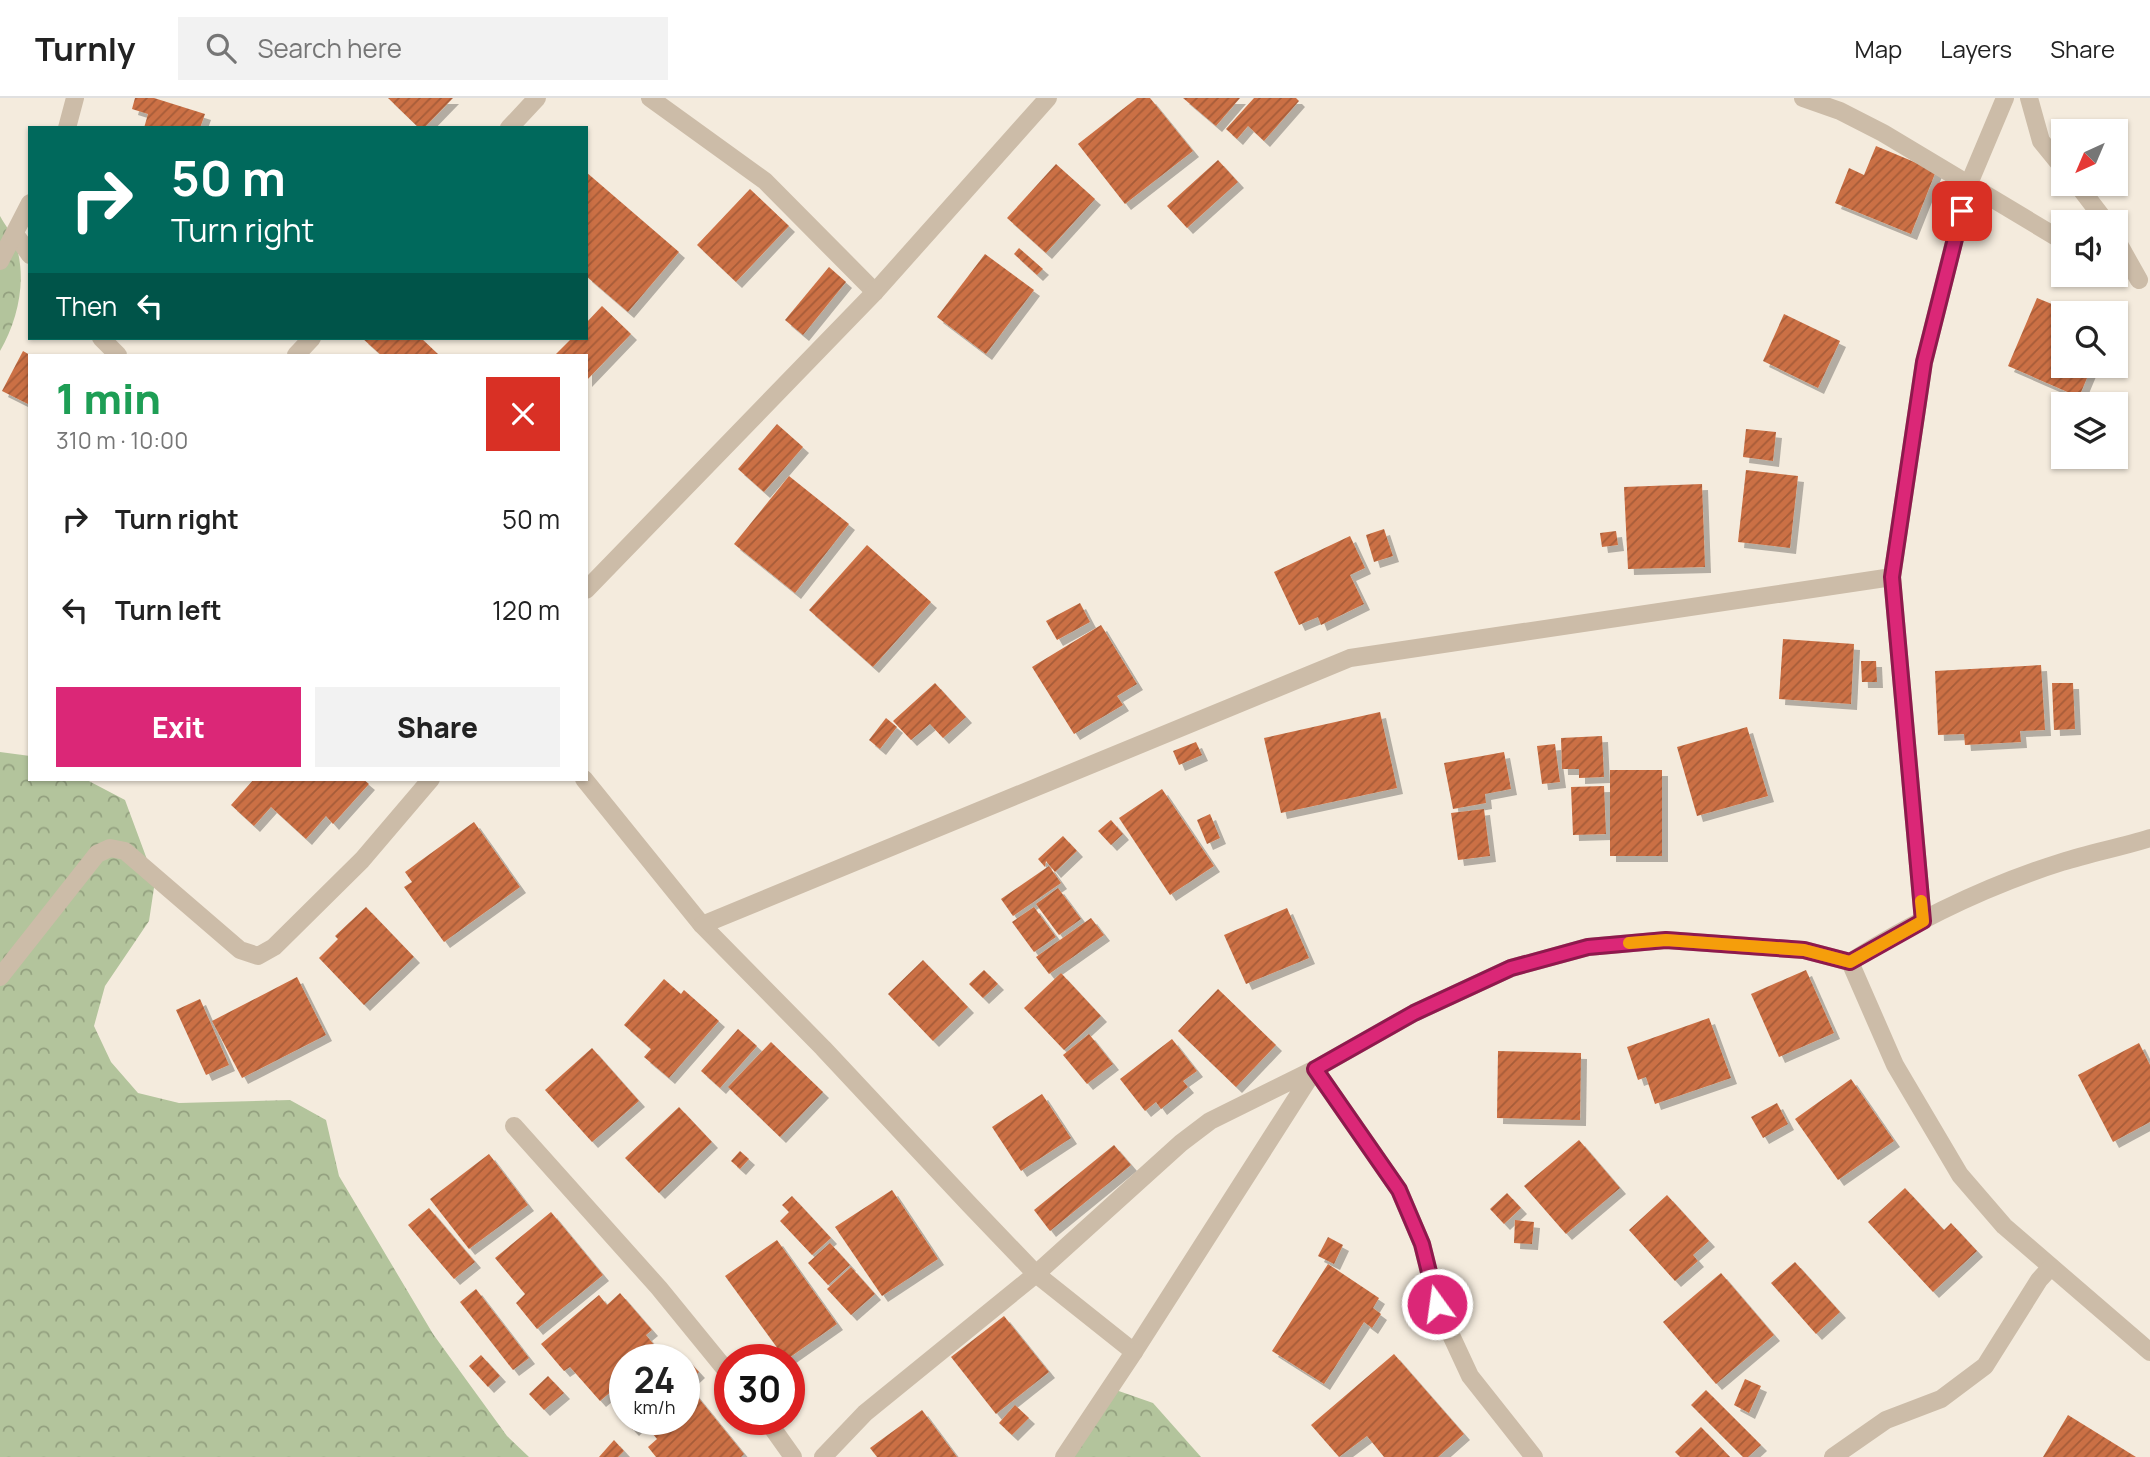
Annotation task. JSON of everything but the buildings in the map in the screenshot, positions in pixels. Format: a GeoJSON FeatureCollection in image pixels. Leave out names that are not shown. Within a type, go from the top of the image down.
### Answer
{"type":"FeatureCollection","features":[{"type":"Feature","properties":{"kind":"street"},"geometry":{"type":"LineString","coordinates":[[68,126],[75,98]]}},
{"type":"Feature","properties":{"kind":"street"},"geometry":{"type":"LineString","coordinates":[[511,126],[537,98]]}},
{"type":"Feature","properties":{"kind":"street"},"geometry":{"type":"LineString","coordinates":[[650,98],[765,181],[875,292]]}},
{"type":"Feature","properties":{"kind":"street"},"geometry":{"type":"LineString","coordinates":[[588,588],[875,292],[1048,98]]}},
{"type":"Feature","properties":{"kind":"street"},"geometry":{"type":"LineString","coordinates":[[1803,98],[1840,111],[1883,133],[2051,234]]}},
{"type":"Feature","properties":{"kind":"street"},"geometry":{"type":"LineString","coordinates":[[1923,921],[1892,577],[1924,362],[1968,186],[2005,98]]}},
{"type":"Feature","properties":{"kind":"street"},"geometry":{"type":"LineString","coordinates":[[2029,98],[2041,141],[2051,153]]}},
{"type":"Feature","properties":{"kind":"street"},"geometry":{"type":"LineString","coordinates":[[2086,196],[2097,210]]}},
{"type":"Feature","properties":{"kind":"street"},"geometry":{"type":"LineString","coordinates":[[0,261],[28,207]]}},
{"type":"Feature","properties":{"kind":"street"},"geometry":{"type":"LineString","coordinates":[[15,234],[28,252]]}},
{"type":"Feature","properties":{"kind":"street"},"geometry":{"type":"LineString","coordinates":[[2128,257],[2145,282]]}},
{"type":"Feature","properties":{"kind":"street"},"geometry":{"type":"LineString","coordinates":[[2128,274],[2145,282]]}},
{"type":"Feature","properties":{"kind":"street"},"geometry":{"type":"LineString","coordinates":[[103,340],[117,354]]}},
{"type":"Feature","properties":{"kind":"street"},"geometry":{"type":"LineString","coordinates":[[297,354],[310,340]]}},
{"type":"Feature","properties":{"kind":"street"},"geometry":{"type":"LineString","coordinates":[[702,925],[1350,658],[1892,577]]}},
{"type":"Feature","properties":{"kind":"street"},"geometry":{"type":"LineString","coordinates":[[0,977],[97,854],[110,848],[125,851],[240,950],[258,956],[274,947],[362,860],[429,781]]}},
{"type":"Feature","properties":{"kind":"street"},"geometry":{"type":"LineString","coordinates":[[586,781],[702,925],[1036,1273],[1134,1352]]}},
{"type":"Feature","properties":{"kind":"street"},"geometry":{"type":"LineString","coordinates":[[823,1457],[865,1413],[1036,1273],[1210,1121],[1315,1069],[1414,1013],[1511,968],[1588,947],[1666,940],[1804,950],[1850,962],[1923,921],[2061,863],[2150,838]]}},
{"type":"Feature","properties":{"kind":"street"},"geometry":{"type":"LineString","coordinates":[[1850,962],[1895,1065],[1960,1175],[2004,1226],[2150,1352]]}},
{"type":"Feature","properties":{"kind":"street"},"geometry":{"type":"LineString","coordinates":[[1064,1457],[1315,1069]]}},
{"type":"Feature","properties":{"kind":"street"},"geometry":{"type":"LineString","coordinates":[[1315,1069],[1399,1190],[1422,1244],[1437,1304],[1470,1376],[1534,1457]]}},
{"type":"Feature","properties":{"kind":"street"},"geometry":{"type":"LineString","coordinates":[[514,1126],[659,1288],[714,1355]]}},
{"type":"Feature","properties":{"kind":"street"},"geometry":{"type":"LineString","coordinates":[[1833,1457],[1886,1420],[1941,1399],[1985,1366],[2039,1280],[2051,1267]]}},
{"type":"Feature","properties":{"kind":"street"},"geometry":{"type":"LineString","coordinates":[[777,1435],[793,1457]]}},
{"type":"Feature","properties":{"kind":"green space"},"geometry":{"type":"Polygon","coordinates":[[[0,216],[15,241],[21,286],[12,326],[0,351],[0,216]]]}},
{"type":"Feature","properties":{"kind":"green space"},"geometry":{"type":"Polygon","coordinates":[[[0,752],[28,756],[28,781],[89,781],[125,800],[155,881],[149,921],[105,986],[94,1026],[111,1062],[138,1093],[179,1103],[290,1100],[326,1120],[339,1176],[433,1334],[507,1436],[529,1457],[0,1457],[0,752]]]}},
{"type":"Feature","properties":{"kind":"green space"},"geometry":{"type":"Polygon","coordinates":[[[1113,1389],[1153,1403],[1201,1457],[1065,1457],[1113,1389]]]}},
{"type":"Feature","properties":{"kind":"slow traffic"},"geometry":{"type":"LineString","coordinates":[[1629,943],[1666,940],[1804,950],[1850,962],[1883,941],[1923,921],[1921,901]]}},
{"type":"Feature","properties":{"kind":"route"},"geometry":{"type":"LineString","coordinates":[[1437,1304],[1422,1244],[1399,1190],[1337,1097],[1315,1069],[1414,1013],[1511,968],[1588,947],[1666,940],[1804,950],[1850,962],[1883,941],[1923,921],[1892,577],[1924,362],[1962,211]]}}]}
